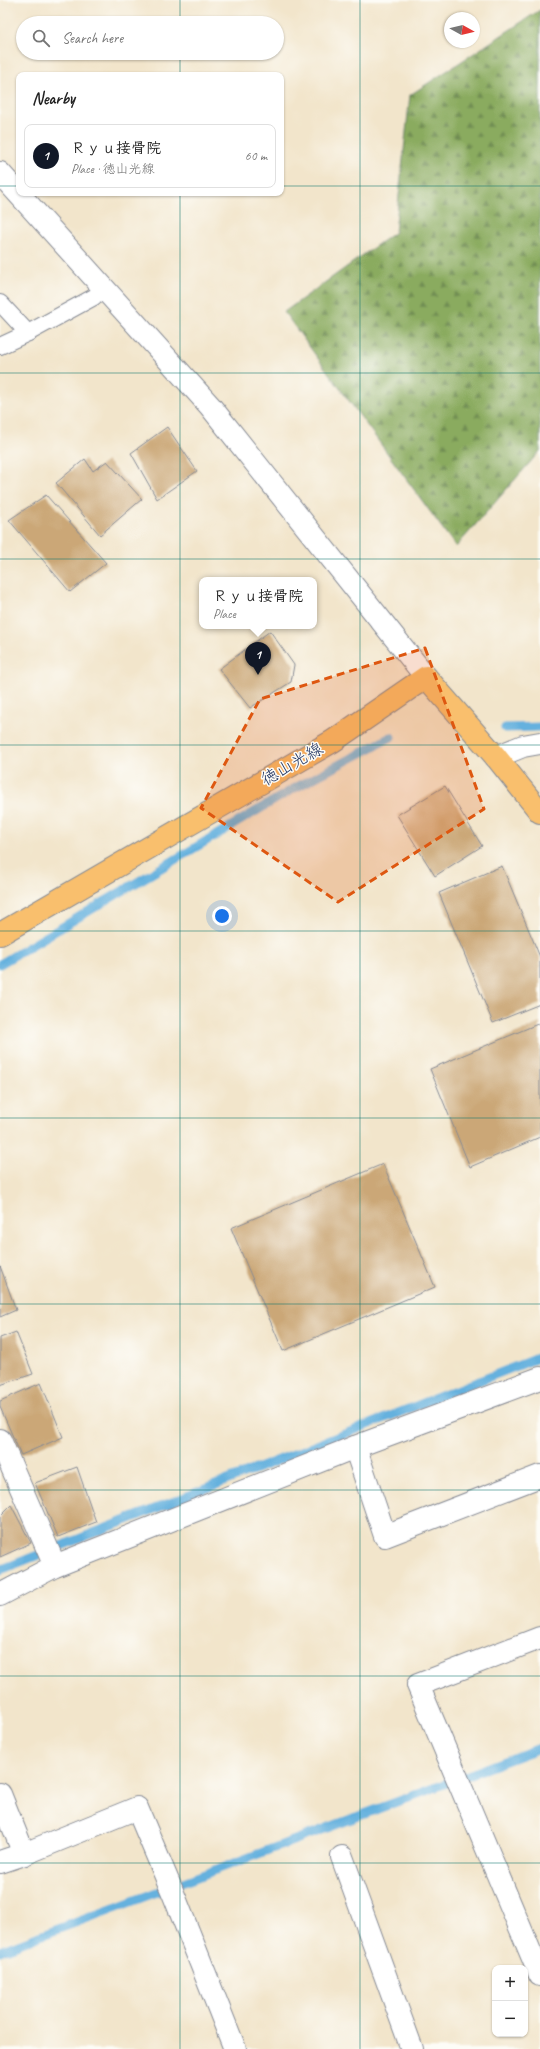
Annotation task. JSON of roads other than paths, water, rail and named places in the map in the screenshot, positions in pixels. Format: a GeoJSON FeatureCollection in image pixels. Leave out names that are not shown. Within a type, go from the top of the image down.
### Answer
{"type":"FeatureCollection","features":[{"type":"Feature","properties":{"kind":"main road"},"geometry":{"type":"LineString","coordinates":[[426,677],[496,757],[540,812]]}},
{"type":"Feature","properties":{"kind":"main road","name":"徳山光線"},"geometry":{"type":"LineString","coordinates":[[0,934],[333,740],[426,677]]}},
{"type":"Feature","properties":{"kind":"street"},"geometry":{"type":"LineString","coordinates":[[0,173],[16,191]]}},
{"type":"Feature","properties":{"kind":"street"},"geometry":{"type":"LineString","coordinates":[[21,196],[210,406],[426,677]]}},
{"type":"Feature","properties":{"kind":"street"},"geometry":{"type":"LineString","coordinates":[[496,757],[523,746],[540,743]]}},
{"type":"Feature","properties":{"kind":"street"},"geometry":{"type":"LineString","coordinates":[[0,1595],[55,1566],[355,1447],[540,1378]]}},
{"type":"Feature","properties":{"kind":"street"},"geometry":{"type":"LineString","coordinates":[[0,1440],[55,1566]]}},
{"type":"Feature","properties":{"kind":"street"},"geometry":{"type":"LineString","coordinates":[[355,1447],[385,1536],[540,1476]]}},
{"type":"Feature","properties":{"kind":"street"},"geometry":{"type":"LineString","coordinates":[[540,1638],[418,1685],[540,1975]]}},
{"type":"Feature","properties":{"kind":"street"},"geometry":{"type":"LineString","coordinates":[[0,1794],[24,1854]]}},
{"type":"Feature","properties":{"kind":"street"},"geometry":{"type":"LineString","coordinates":[[0,1862],[24,1854],[137,1808],[173,1893],[235,2049]]}},
{"type":"Feature","properties":{"kind":"street"},"geometry":{"type":"LineString","coordinates":[[342,1856],[412,2049]]}},
{"type":"Feature","properties":{"kind":"lane"},"geometry":{"type":"LineString","coordinates":[[0,346],[28,333],[94,297]]}},
{"type":"Feature","properties":{"kind":"lane"},"geometry":{"type":"LineString","coordinates":[[0,303],[28,333]]}},
{"type":"Feature","properties":{"kind":"waterway"},"geometry":{"type":"LineString","coordinates":[[505,728],[540,727]]}},
{"type":"Feature","properties":{"kind":"waterway"},"geometry":{"type":"LineString","coordinates":[[0,964],[295,788],[391,737]]}},
{"type":"Feature","properties":{"kind":"waterway"},"geometry":{"type":"LineString","coordinates":[[0,1570],[540,1357]]}},
{"type":"Feature","properties":{"kind":"waterway"},"geometry":{"type":"LineString","coordinates":[[0,1951],[540,1748]]}},
{"type":"Feature","properties":{"kind":"place","name":"Ｒｙｕ接骨院"},"geometry":{"type":"Point","coordinates":[258,675]}}]}
